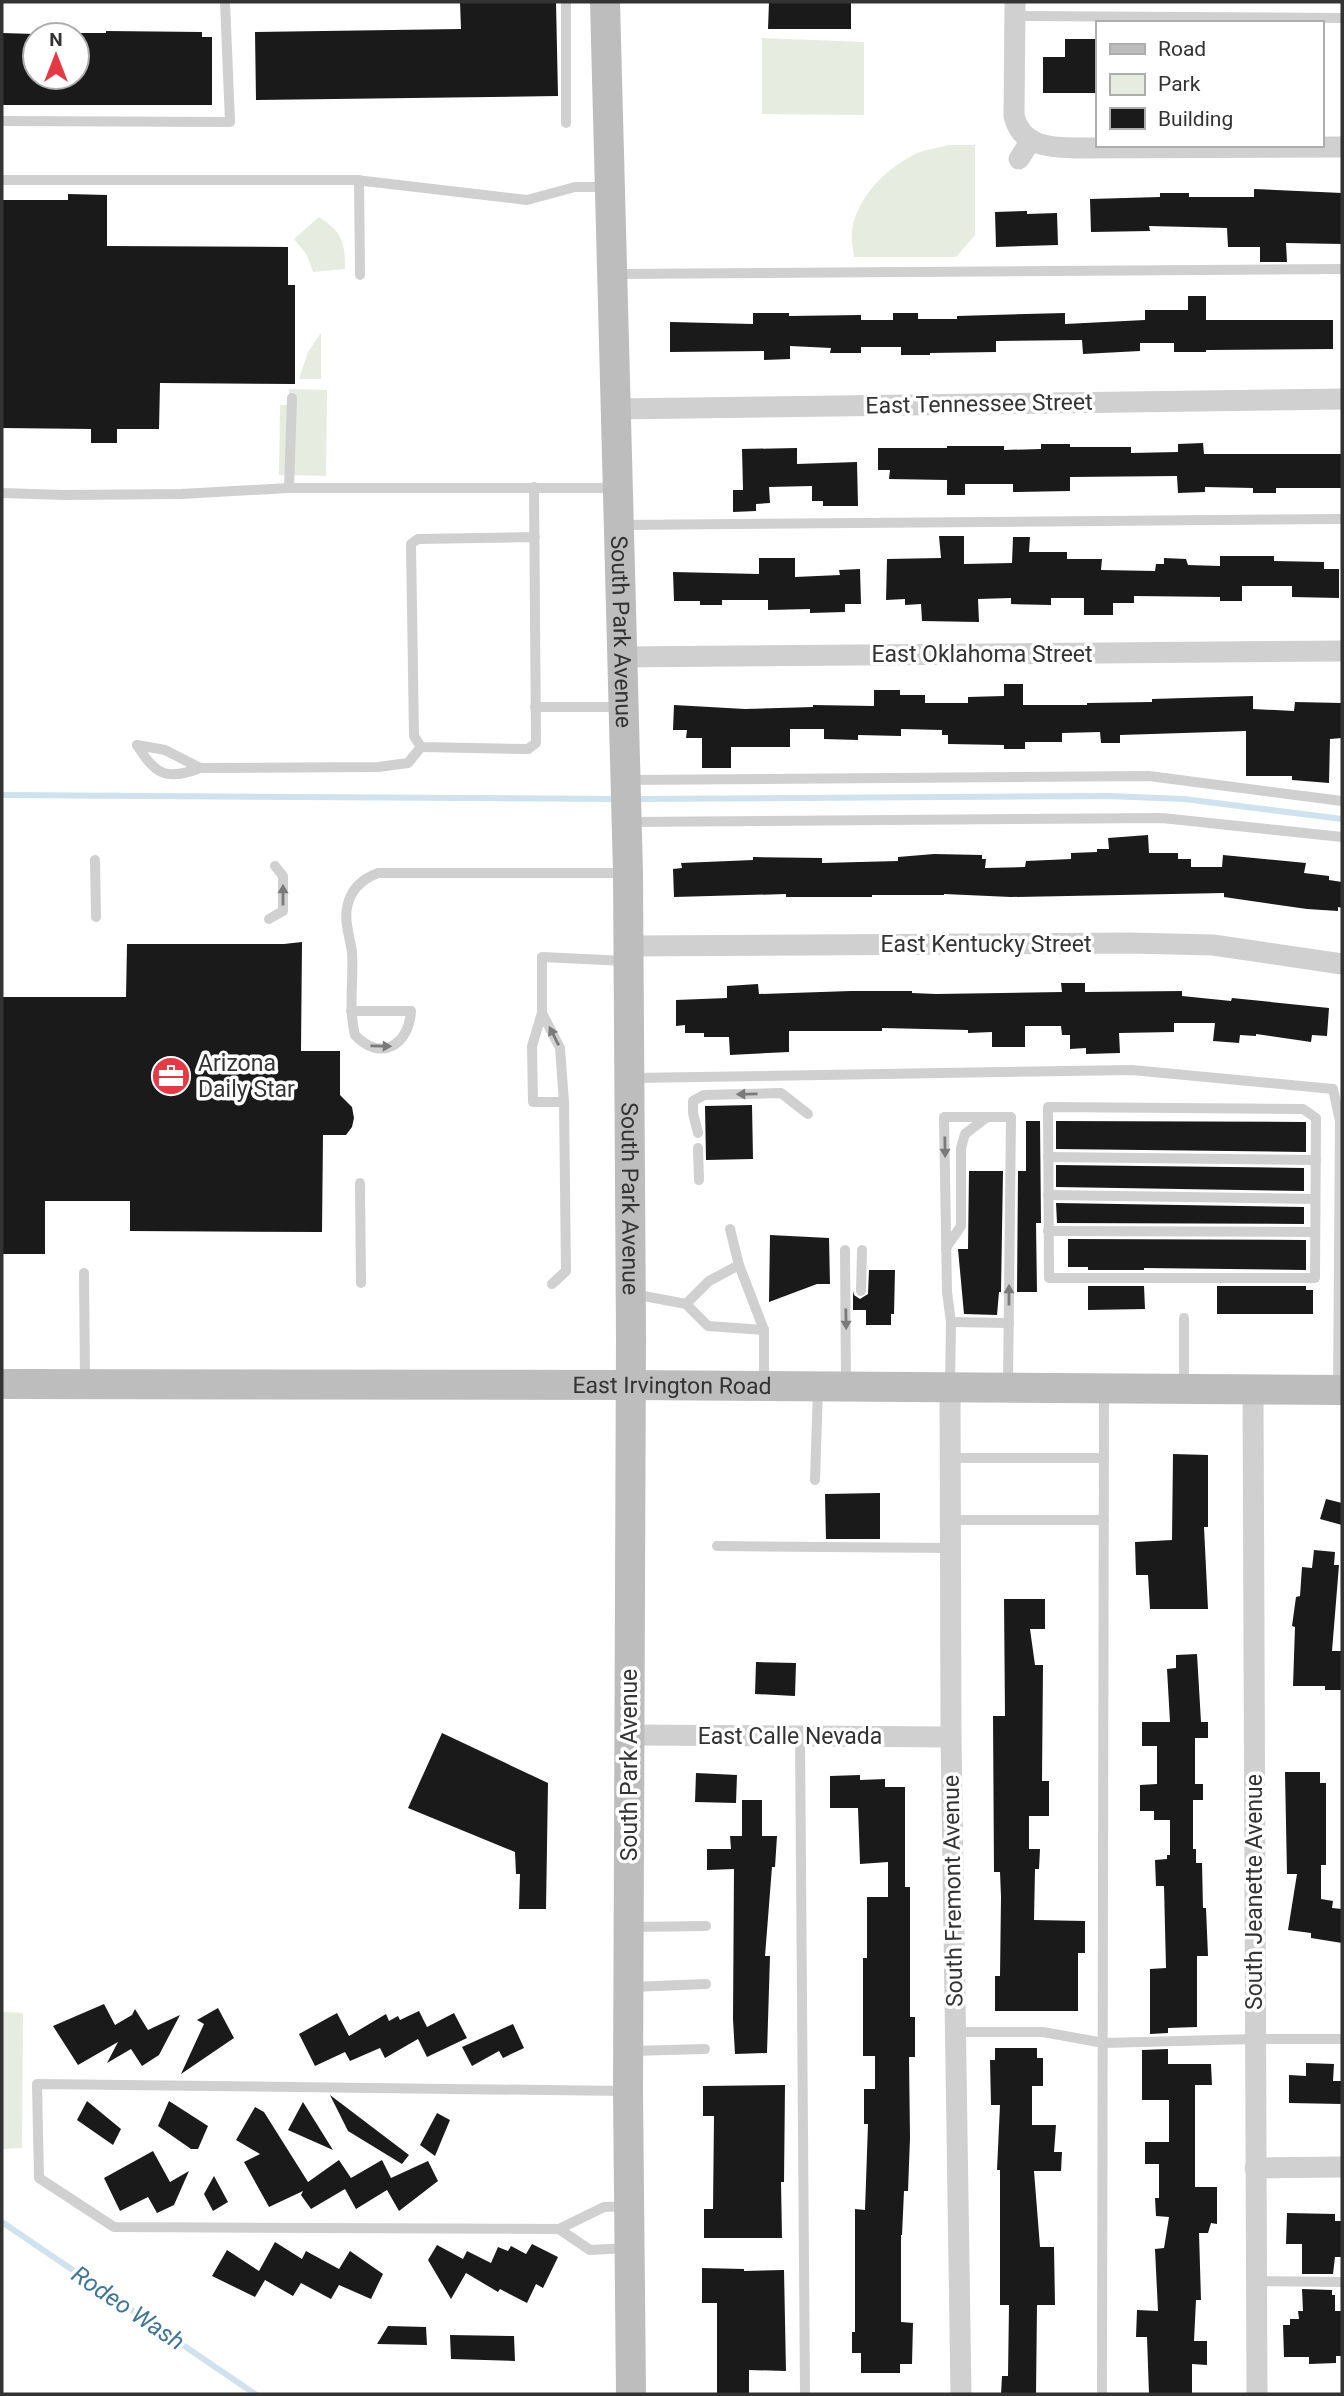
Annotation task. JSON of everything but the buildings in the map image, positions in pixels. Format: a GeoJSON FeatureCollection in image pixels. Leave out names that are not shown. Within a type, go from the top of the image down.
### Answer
{"type":"FeatureCollection","features":[{"type":"Feature","properties":{"kind":"main road","name":"South Park Avenue"},"geometry":{"type":"LineString","coordinates":[[605,2],[629,954],[631,1385],[628,2091],[631,2394]]}},
{"type":"Feature","properties":{"kind":"main road","name":"East Irvington Road"},"geometry":{"type":"LineString","coordinates":[[2,1384],[1340,1390]]}},
{"type":"Feature","properties":{"kind":"street"},"geometry":{"type":"LineString","coordinates":[[1015,9],[1014,116],[1016,126],[1029,139],[1055,148],[1342,148]]}},
{"type":"Feature","properties":{"kind":"street"},"geometry":{"type":"LineString","coordinates":[[1019,159],[1029,139]]}},
{"type":"Feature","properties":{"kind":"street","name":"East Tennessee Street"},"geometry":{"type":"LineString","coordinates":[[616,410],[1342,399]]}},
{"type":"Feature","properties":{"kind":"street","name":"East Oklahoma Street"},"geometry":{"type":"LineString","coordinates":[[621,657],[1342,651]]}},
{"type":"Feature","properties":{"kind":"street","name":"East Kentucky Street"},"geometry":{"type":"LineString","coordinates":[[629,954],[1129,943],[1213,946],[1342,964]]}},
{"type":"Feature","properties":{"kind":"street","name":"South Fremont Avenue"},"geometry":{"type":"LineString","coordinates":[[950,1387],[951,1737],[961,2394]]}},
{"type":"Feature","properties":{"kind":"street","name":"South Jeanette Avenue"},"geometry":{"type":"LineString","coordinates":[[1253,1390],[1257,2394]]}},
{"type":"Feature","properties":{"kind":"street","name":"East Calle Nevada"},"geometry":{"type":"LineString","coordinates":[[629,1735],[951,1737]]}},
{"type":"Feature","properties":{"kind":"street"},"geometry":{"type":"LineString","coordinates":[[1255,2168],[1342,2167]]}},
{"type":"Feature","properties":{"kind":"lane"},"geometry":{"type":"LineString","coordinates":[[2,121],[230,122],[225,2]]}},
{"type":"Feature","properties":{"kind":"lane"},"geometry":{"type":"LineString","coordinates":[[566,2],[566,123]]}},
{"type":"Feature","properties":{"kind":"lane"},"geometry":{"type":"LineString","coordinates":[[1015,9],[1342,18]]}},
{"type":"Feature","properties":{"kind":"lane"},"geometry":{"type":"LineString","coordinates":[[2,180],[359,180],[527,200],[575,187],[610,187]]}},
{"type":"Feature","properties":{"kind":"lane"},"geometry":{"type":"LineString","coordinates":[[359,180],[360,275]]}},
{"type":"Feature","properties":{"kind":"lane"},"geometry":{"type":"LineString","coordinates":[[612,274],[1342,269]]}},
{"type":"Feature","properties":{"kind":"lane"},"geometry":{"type":"LineString","coordinates":[[289,488],[292,398]]}},
{"type":"Feature","properties":{"kind":"lane"},"geometry":{"type":"LineString","coordinates":[[421,747],[528,749],[536,743],[534,487]]}},
{"type":"Feature","properties":{"kind":"lane"},"geometry":{"type":"LineString","coordinates":[[2,493],[180,494],[289,488],[618,488]]}},
{"type":"Feature","properties":{"kind":"lane"},"geometry":{"type":"LineString","coordinates":[[619,525],[1342,519]]}},
{"type":"Feature","properties":{"kind":"lane"},"geometry":{"type":"LineString","coordinates":[[421,747],[414,736],[411,544],[418,539],[535,537]]}},
{"type":"Feature","properties":{"kind":"lane"},"geometry":{"type":"LineString","coordinates":[[535,707],[623,707]]}},
{"type":"Feature","properties":{"kind":"lane"},"geometry":{"type":"LineString","coordinates":[[200,768],[165,750],[137,745],[148,763],[161,774],[180,776],[200,768],[378,767],[408,763],[421,747]]}},
{"type":"Feature","properties":{"kind":"lane"},"geometry":{"type":"LineString","coordinates":[[625,781],[1149,776],[1342,801]]}},
{"type":"Feature","properties":{"kind":"lane"},"geometry":{"type":"LineString","coordinates":[[626,818],[1162,818],[1342,837]]}},
{"type":"Feature","properties":{"kind":"lane"},"geometry":{"type":"LineString","coordinates":[[95,860],[96,917]]}},
{"type":"Feature","properties":{"kind":"lane"},"geometry":{"type":"LineString","coordinates":[[269,919],[283,911],[283,876],[275,866]]}},
{"type":"Feature","properties":{"kind":"lane"},"geometry":{"type":"LineString","coordinates":[[351,1011],[411,1011],[410,1024],[407,1033],[393,1046],[381,1049],[362,1042],[355,1035],[351,1011],[352,954],[346,910],[357,886],[368,877],[378,873],[628,873]]}},
{"type":"Feature","properties":{"kind":"lane"},"geometry":{"type":"LineString","coordinates":[[564,1102],[533,1102],[532,1046],[542,1013],[542,957],[629,954]]}},
{"type":"Feature","properties":{"kind":"lane"},"geometry":{"type":"LineString","coordinates":[[542,1013],[560,1048],[564,1102],[566,1271],[552,1284]]}},
{"type":"Feature","properties":{"kind":"lane"},"geometry":{"type":"LineString","coordinates":[[629,1078],[1132,1070],[1333,1089],[1340,1121],[1340,1390]]}},
{"type":"Feature","properties":{"kind":"lane"},"geometry":{"type":"LineString","coordinates":[[698,1133],[693,1101],[704,1095],[781,1093],[808,1114]]}},
{"type":"Feature","properties":{"kind":"lane"},"geometry":{"type":"LineString","coordinates":[[1048,1107],[1303,1109],[1316,1118],[1315,1278],[1049,1278],[1048,1157],[1048,1107]]}},
{"type":"Feature","properties":{"kind":"lane"},"geometry":{"type":"LineString","coordinates":[[950,1387],[951,1322],[947,1292],[944,1117],[1011,1117],[1008,1388]]}},
{"type":"Feature","properties":{"kind":"lane"},"geometry":{"type":"LineString","coordinates":[[946,1249],[961,1226],[961,1148],[965,1133],[988,1117]]}},
{"type":"Feature","properties":{"kind":"lane"},"geometry":{"type":"LineString","coordinates":[[698,1148],[699,1180]]}},
{"type":"Feature","properties":{"kind":"lane"},"geometry":{"type":"LineString","coordinates":[[1048,1157],[1316,1160]]}},
{"type":"Feature","properties":{"kind":"lane"},"geometry":{"type":"LineString","coordinates":[[360,1183],[361,1283]]}},
{"type":"Feature","properties":{"kind":"lane"},"geometry":{"type":"LineString","coordinates":[[1048,1195],[1315,1199]]}},
{"type":"Feature","properties":{"kind":"lane"},"geometry":{"type":"LineString","coordinates":[[730,1229],[739,1265],[764,1329],[764,1386]]}},
{"type":"Feature","properties":{"kind":"lane"},"geometry":{"type":"LineString","coordinates":[[1048,1231],[1315,1232]]}},
{"type":"Feature","properties":{"kind":"lane"},"geometry":{"type":"LineString","coordinates":[[815,1480],[832,1387],[845,1250]]}},
{"type":"Feature","properties":{"kind":"lane"},"geometry":{"type":"LineString","coordinates":[[862,1250],[862,1291]]}},
{"type":"Feature","properties":{"kind":"lane"},"geometry":{"type":"LineString","coordinates":[[686,1304],[709,1281],[739,1265]]}},
{"type":"Feature","properties":{"kind":"lane"},"geometry":{"type":"LineString","coordinates":[[84,1273],[85,1384]]}},
{"type":"Feature","properties":{"kind":"lane"},"geometry":{"type":"LineString","coordinates":[[631,1293],[686,1304],[708,1326],[764,1329]]}},
{"type":"Feature","properties":{"kind":"lane"},"geometry":{"type":"LineString","coordinates":[[1184,1318],[1184,1389]]}},
{"type":"Feature","properties":{"kind":"lane"},"geometry":{"type":"LineString","coordinates":[[951,1322],[1009,1323]]}},
{"type":"Feature","properties":{"kind":"lane"},"geometry":{"type":"LineString","coordinates":[[1102,2394],[1104,1389]]}},
{"type":"Feature","properties":{"kind":"lane"},"geometry":{"type":"LineString","coordinates":[[951,1458],[1104,1458]]}},
{"type":"Feature","properties":{"kind":"lane"},"geometry":{"type":"LineString","coordinates":[[951,1520],[1104,1520]]}},
{"type":"Feature","properties":{"kind":"lane"},"geometry":{"type":"LineString","coordinates":[[717,1546],[951,1548]]}},
{"type":"Feature","properties":{"kind":"lane"},"geometry":{"type":"LineString","coordinates":[[800,1736],[805,2394]]}},
{"type":"Feature","properties":{"kind":"lane"},"geometry":{"type":"LineString","coordinates":[[629,1927],[706,1927]]}},
{"type":"Feature","properties":{"kind":"lane"},"geometry":{"type":"LineString","coordinates":[[629,1987],[706,1984]]}},
{"type":"Feature","properties":{"kind":"lane"},"geometry":{"type":"LineString","coordinates":[[956,2032],[1042,2032],[1104,2043],[1342,2039]]}},
{"type":"Feature","properties":{"kind":"lane"},"geometry":{"type":"LineString","coordinates":[[628,2051],[705,2049]]}},
{"type":"Feature","properties":{"kind":"lane"},"geometry":{"type":"LineString","coordinates":[[628,2091],[37,2084],[39,2178],[114,2227],[559,2229],[604,2207],[630,2206]]}},
{"type":"Feature","properties":{"kind":"lane"},"geometry":{"type":"LineString","coordinates":[[559,2229],[590,2250],[631,2248]]}},
{"type":"Feature","properties":{"kind":"lane"},"geometry":{"type":"LineString","coordinates":[[1256,2281],[1342,2282]]}},
{"type":"Feature","properties":{"kind":"green space"},"geometry":{"type":"Polygon","coordinates":[[[762,38],[864,42],[864,115],[762,114],[762,38]]]}},
{"type":"Feature","properties":{"kind":"green space"},"geometry":{"type":"Polygon","coordinates":[[[949,145],[975,145],[975,235],[956,257],[854,257],[852,233],[855,217],[867,194],[895,166],[906,159],[925,150],[949,145]]]}},
{"type":"Feature","properties":{"kind":"green space"},"geometry":{"type":"Polygon","coordinates":[[[319,217],[341,238],[345,269],[313,272],[307,255],[294,239],[319,217]]]}},
{"type":"Feature","properties":{"kind":"green space"},"geometry":{"type":"Polygon","coordinates":[[[321,333],[321,379],[299,379],[308,352],[321,333]]]}},
{"type":"Feature","properties":{"kind":"green space"},"geometry":{"type":"Polygon","coordinates":[[[289,389],[327,390],[326,476],[279,475],[280,405],[289,405],[289,389]]]}},
{"type":"Feature","properties":{"kind":"green space"},"geometry":{"type":"Polygon","coordinates":[[[2,2012],[23,2013],[22,2148],[2,2149],[2,2012]]]}},
{"type":"Feature","properties":{"kind":"waterway"},"geometry":{"type":"LineString","coordinates":[[2,795],[617,799]]}},
{"type":"Feature","properties":{"kind":"waterway"},"geometry":{"type":"LineString","coordinates":[[635,799],[1108,796],[1184,799],[1342,819]]}},
{"type":"Feature","properties":{"kind":"waterway","name":"Rodeo Wash"},"geometry":{"type":"LineString","coordinates":[[2,2222],[255,2394]]}},
{"type":"Feature","properties":{"kind":"place","name":"Arizona Daily Star"},"geometry":{"type":"Point","coordinates":[171,1076]}}]}
